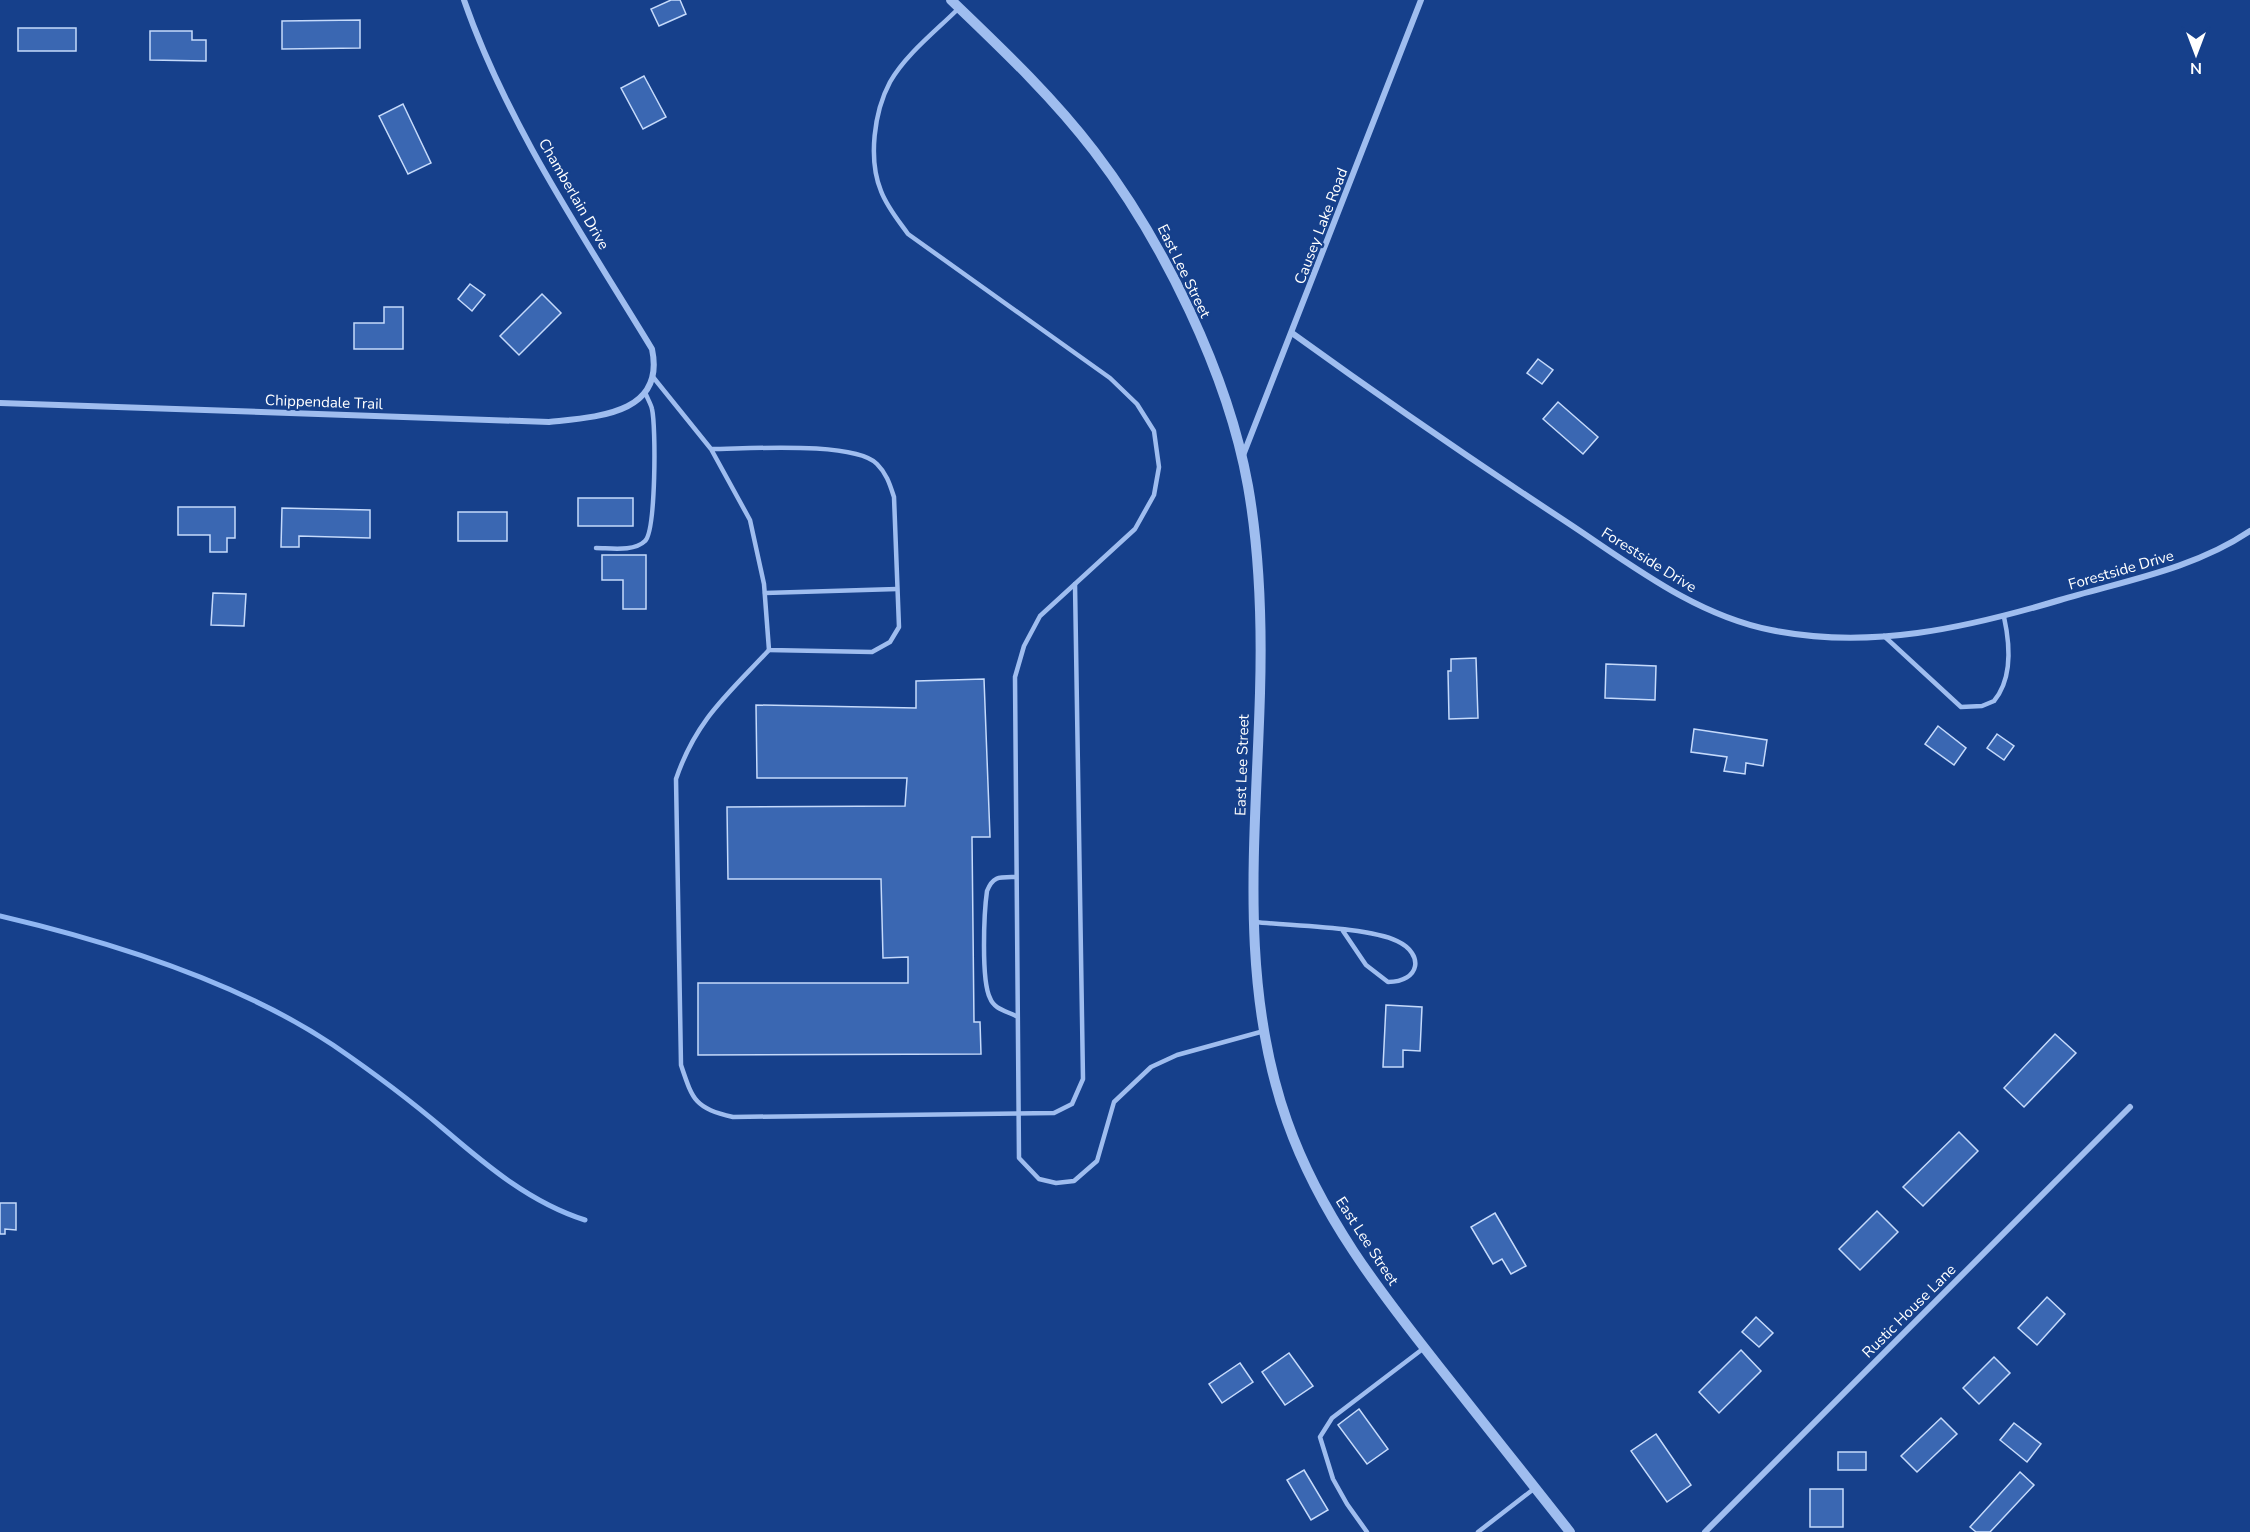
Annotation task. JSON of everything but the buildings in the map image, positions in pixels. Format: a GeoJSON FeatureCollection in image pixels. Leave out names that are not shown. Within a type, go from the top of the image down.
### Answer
{"type":"FeatureCollection","features":[{"type":"Feature","properties":{"kind":"street","name":"Chamberlain Drive"},"geometry":{"type":"LineString","coordinates":[[464,0],[504,94],[562,201],[652,349],[655,363],[653,377]]}},
{"type":"Feature","properties":{"kind":"street","name":"Causey Lake Road"},"geometry":{"type":"LineString","coordinates":[[1241,460],[1421,0]]}},
{"type":"Feature","properties":{"kind":"street","name":"East Lee Street"},"geometry":{"type":"LineString","coordinates":[[955,4],[1066,117],[1095,152],[1147,227],[1179,288],[1227,403],[1248,484],[1261,622],[1253,922],[1254,965],[1264,1031],[1287,1121],[1314,1184],[1360,1263],[1424,1348],[1570,1532]]}},
{"type":"Feature","properties":{"kind":"street","name":"Forestside Drive"},"geometry":{"type":"LineString","coordinates":[[1292,333],[1424,428],[1670,590],[1731,619],[1769,630],[1850,639],[1944,631],[2193,561],[2250,531]]}},
{"type":"Feature","properties":{"kind":"street"},"geometry":{"type":"LineString","coordinates":[[644,395],[653,377]]}},
{"type":"Feature","properties":{"kind":"street","name":"Chippendale Trail"},"geometry":{"type":"LineString","coordinates":[[0,403],[549,422],[599,417],[623,409],[644,395]]}},
{"type":"Feature","properties":{"kind":"street","name":"Rustic House Lane"},"geometry":{"type":"LineString","coordinates":[[1705,1532],[2130,1107]]}},
{"type":"Feature","properties":{"kind":"lane"},"geometry":{"type":"LineString","coordinates":[[955,4],[890,82],[875,133],[880,189],[891,212],[908,234],[1110,378],[1137,404],[1154,431],[1159,467],[1154,495],[1135,529],[1040,616],[1024,646],[1015,677],[1016,1016],[1019,1158],[1039,1179],[1056,1183],[1074,1181],[1097,1161],[1114,1102],[1151,1066],[1177,1054],[1264,1031]]}},
{"type":"Feature","properties":{"kind":"lane"},"geometry":{"type":"LineString","coordinates":[[653,377],[711,449],[750,520],[765,593],[769,650],[702,721],[686,750],[676,779],[681,1065],[691,1097],[706,1111],[733,1117],[1017,1114],[1054,1113],[1072,1104],[1083,1079],[1075,584]]}},
{"type":"Feature","properties":{"kind":"lane"},"geometry":{"type":"LineString","coordinates":[[596,548],[634,548],[646,541],[651,532],[654,433],[652,409],[644,395]]}},
{"type":"Feature","properties":{"kind":"lane"},"geometry":{"type":"LineString","coordinates":[[711,449],[854,452],[876,463],[888,479],[894,497],[898,627],[890,642],[872,652],[769,650]]}},
{"type":"Feature","properties":{"kind":"lane"},"geometry":{"type":"LineString","coordinates":[[765,593],[897,588]]}},
{"type":"Feature","properties":{"kind":"lane"},"geometry":{"type":"LineString","coordinates":[[1884,636],[1961,706],[1982,706],[1994,701],[2004,683],[2010,650],[2004,616]]}},
{"type":"Feature","properties":{"kind":"lane"},"geometry":{"type":"LineString","coordinates":[[1015,877],[996,877],[992,879],[987,891],[985,968],[990,999],[995,1006],[1016,1016]]}},
{"type":"Feature","properties":{"kind":"lane"},"geometry":{"type":"LineString","coordinates":[[1253,922],[1342,931],[1396,940],[1412,952],[1415,964],[1414,974],[1407,979],[1388,982],[1366,965],[1342,931]]}},
{"type":"Feature","properties":{"kind":"lane"},"geometry":{"type":"LineString","coordinates":[[1367,1532],[1333,1479],[1320,1437],[1332,1418],[1424,1348]]}},
{"type":"Feature","properties":{"kind":"lane"},"geometry":{"type":"LineString","coordinates":[[1478,1532],[1535,1488]]}},
{"type":"Feature","properties":{"kind":"waterway"},"geometry":{"type":"LineString","coordinates":[[0,916],[85,938],[172,966],[215,983],[296,1022],[362,1065],[477,1157],[528,1194],[565,1213],[585,1220]]}}]}
